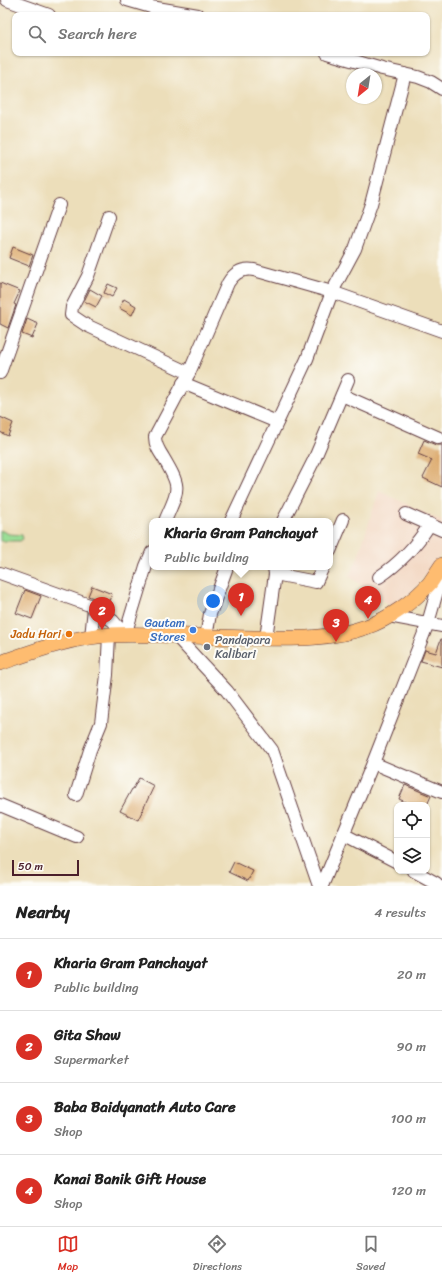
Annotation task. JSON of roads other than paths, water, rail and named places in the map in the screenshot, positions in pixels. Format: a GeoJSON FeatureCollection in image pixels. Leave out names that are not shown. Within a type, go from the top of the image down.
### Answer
{"type":"FeatureCollection","features":[{"type":"Feature","properties":{"kind":"main road"},"geometry":{"type":"LineString","coordinates":[[0,663],[50,646],[91,637],[125,635],[296,639],[338,634],[366,627],[389,616],[414,598],[430,582],[442,565]]}},
{"type":"Feature","properties":{"kind":"street"},"geometry":{"type":"LineString","coordinates":[[7,0],[41,12]]}},
{"type":"Feature","properties":{"kind":"street"},"geometry":{"type":"LineString","coordinates":[[127,0],[151,7],[180,12]]}},
{"type":"Feature","properties":{"kind":"street"},"geometry":{"type":"LineString","coordinates":[[336,56],[359,64],[418,77],[431,82],[442,89]]}},
{"type":"Feature","properties":{"kind":"street"},"geometry":{"type":"LineString","coordinates":[[231,518],[307,359],[332,292],[355,249],[371,204],[405,74]]}},
{"type":"Feature","properties":{"kind":"street"},"geometry":{"type":"LineString","coordinates":[[0,373],[59,205]]}},
{"type":"Feature","properties":{"kind":"street"},"geometry":{"type":"LineString","coordinates":[[109,216],[88,276],[72,307],[71,315],[86,325],[186,378],[277,422]]}},
{"type":"Feature","properties":{"kind":"street"},"geometry":{"type":"LineString","coordinates":[[166,518],[176,493],[177,483],[174,475],[157,447],[155,437],[186,378],[230,279],[236,273],[244,269],[254,270],[332,292],[442,331]]}},
{"type":"Feature","properties":{"kind":"street"},"geometry":{"type":"LineString","coordinates":[[285,518],[314,460],[348,380]]}},
{"type":"Feature","properties":{"kind":"street"},"geometry":{"type":"LineString","coordinates":[[342,394],[439,438]]}},
{"type":"Feature","properties":{"kind":"street"},"geometry":{"type":"LineString","coordinates":[[406,514],[442,530]]}},
{"type":"Feature","properties":{"kind":"street"},"geometry":{"type":"LineString","coordinates":[[333,544],[344,520]]}},
{"type":"Feature","properties":{"kind":"street"},"geometry":{"type":"LineString","coordinates":[[378,577],[404,557],[430,524]]}},
{"type":"Feature","properties":{"kind":"street"},"geometry":{"type":"LineString","coordinates":[[125,635],[149,559]]}},
{"type":"Feature","properties":{"kind":"street"},"geometry":{"type":"LineString","coordinates":[[206,637],[210,614],[226,570]]}},
{"type":"Feature","properties":{"kind":"street"},"geometry":{"type":"LineString","coordinates":[[266,638],[275,570],[316,582],[322,570]]}},
{"type":"Feature","properties":{"kind":"street"},"geometry":{"type":"LineString","coordinates":[[0,573],[94,608],[113,621],[125,635]]}},
{"type":"Feature","properties":{"kind":"street"},"geometry":{"type":"LineString","coordinates":[[321,886],[373,763],[428,623],[442,574]]}},
{"type":"Feature","properties":{"kind":"street"},"geometry":{"type":"LineString","coordinates":[[91,637],[94,608]]}},
{"type":"Feature","properties":{"kind":"street"},"geometry":{"type":"LineString","coordinates":[[389,616],[442,626]]}},
{"type":"Feature","properties":{"kind":"street"},"geometry":{"type":"LineString","coordinates":[[76,795],[90,750],[101,722],[107,675],[109,636]]}},
{"type":"Feature","properties":{"kind":"street"},"geometry":{"type":"LineString","coordinates":[[176,636],[222,686],[272,750],[321,886]]}},
{"type":"Feature","properties":{"kind":"street"},"geometry":{"type":"LineString","coordinates":[[373,763],[442,792]]}},
{"type":"Feature","properties":{"kind":"street"},"geometry":{"type":"LineString","coordinates":[[0,805],[77,837]]}},
{"type":"Feature","properties":{"kind":"street"},"geometry":{"type":"LineString","coordinates":[[343,834],[394,860]]}},
{"type":"Feature","properties":{"kind":"street"},"geometry":{"type":"LineString","coordinates":[[420,874],[439,886]]}},
{"type":"Feature","properties":{"kind":"place","name":"Kharia Gram Panchayat"},"geometry":{"type":"Point","coordinates":[241,616]}},
{"type":"Feature","properties":{"kind":"place","name":"Kanai Banik Gift House"},"geometry":{"type":"Point","coordinates":[368,619]}},
{"type":"Feature","properties":{"kind":"place","name":"Gita Shaw"},"geometry":{"type":"Point","coordinates":[102,630]}},
{"type":"Feature","properties":{"kind":"place","name":"Gautam Stores"},"geometry":{"type":"Point","coordinates":[193,630]}},
{"type":"Feature","properties":{"kind":"place","name":"Jadu Hari"},"geometry":{"type":"Point","coordinates":[69,634]}},
{"type":"Feature","properties":{"kind":"place","name":"Baba Baidyanath Auto Care"},"geometry":{"type":"Point","coordinates":[336,642]}},
{"type":"Feature","properties":{"kind":"place","name":"Pandapara Kalibari"},"geometry":{"type":"Point","coordinates":[207,647]}}]}
